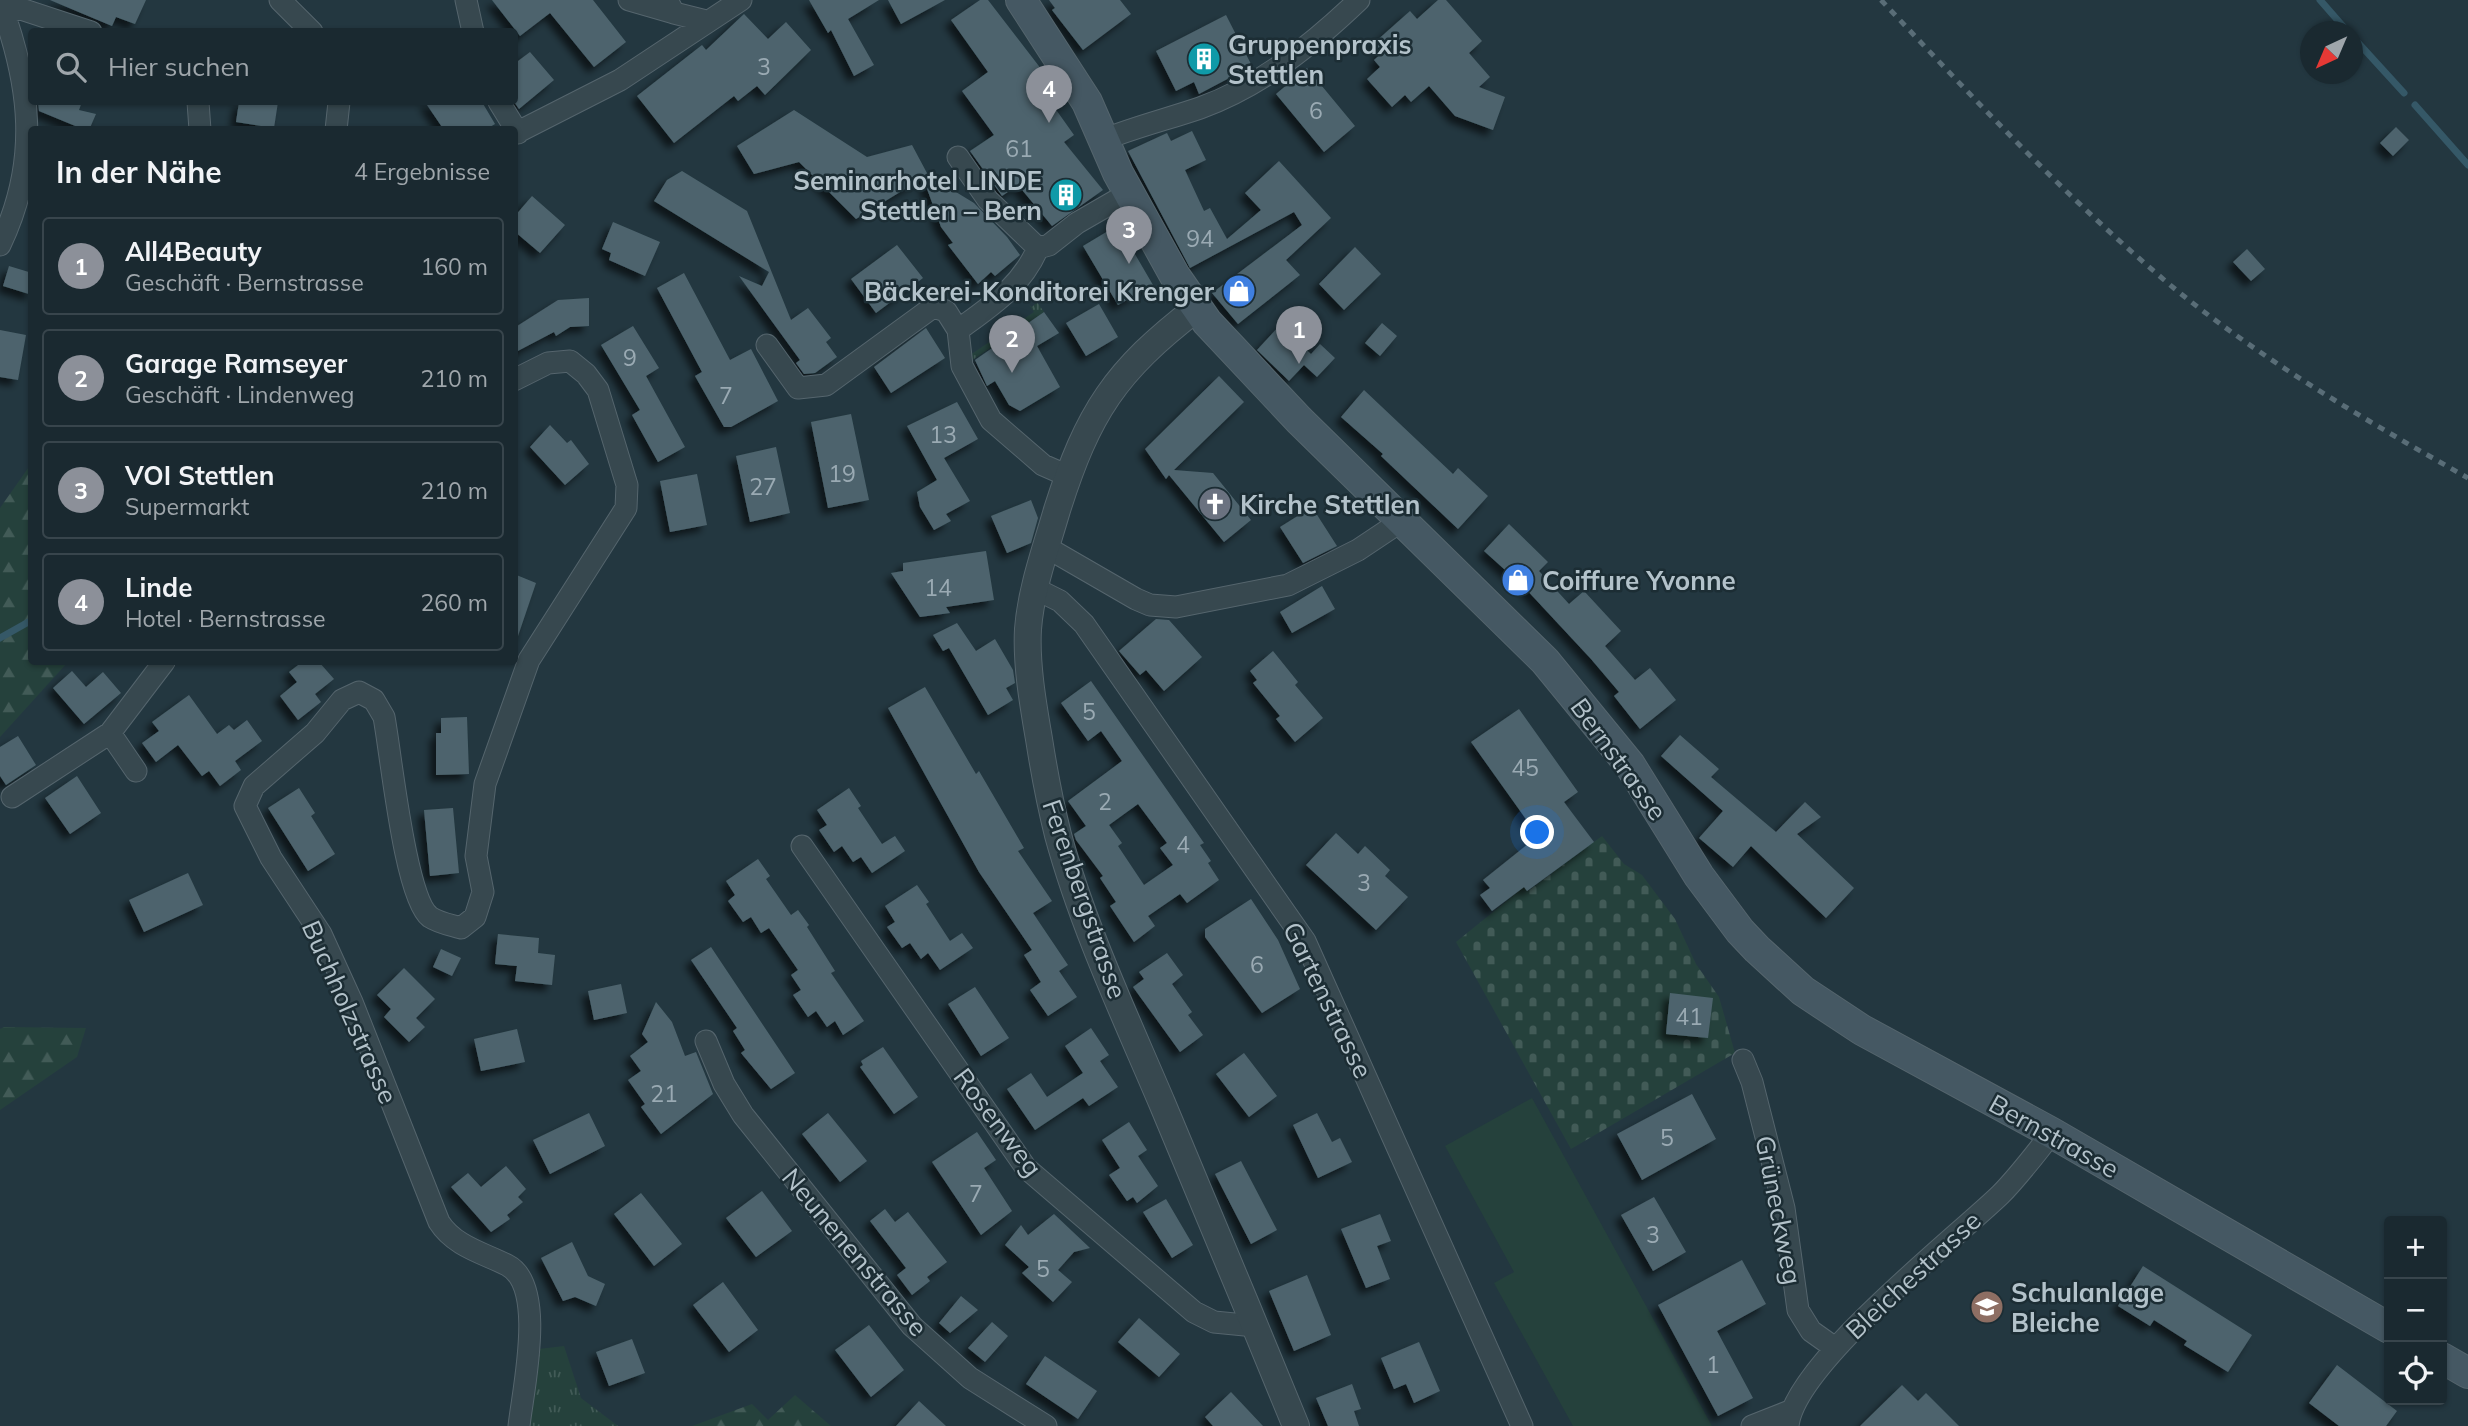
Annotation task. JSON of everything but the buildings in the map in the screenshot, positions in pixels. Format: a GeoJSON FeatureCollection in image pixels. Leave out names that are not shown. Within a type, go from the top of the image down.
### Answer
{"type":"FeatureCollection","features":[{"type":"Feature","properties":{"kind":"main road","name":"Bernstrasse"},"geometry":{"type":"LineString","coordinates":[[1021,0],[1087,102],[1129,193],[1196,308],[1245,365],[1545,662],[1630,765],[1723,910],[1765,957],[1802,991],[1832,1013],[2052,1133],[2384,1325]]}},
{"type":"Feature","properties":{"kind":"main road"},"geometry":{"type":"LineString","coordinates":[[2447,1361],[2468,1373]]}},
{"type":"Feature","properties":{"kind":"street"},"geometry":{"type":"LineString","coordinates":[[280,0],[308,28]]}},
{"type":"Feature","properties":{"kind":"street"},"geometry":{"type":"LineString","coordinates":[[466,0],[472,28]]}},
{"type":"Feature","properties":{"kind":"street"},"geometry":{"type":"LineString","coordinates":[[629,0],[671,6],[706,22]]}},
{"type":"Feature","properties":{"kind":"street"},"geometry":{"type":"LineString","coordinates":[[518,132],[620,80],[741,0]]}},
{"type":"Feature","properties":{"kind":"street"},"geometry":{"type":"LineString","coordinates":[[1103,140],[1201,107],[1274,70],[1309,45],[1359,0]]}},
{"type":"Feature","properties":{"kind":"street"},"geometry":{"type":"LineString","coordinates":[[0,245],[19,195],[27,142],[25,86],[2,7],[21,9],[79,28]]}},
{"type":"Feature","properties":{"kind":"street"},"geometry":{"type":"LineString","coordinates":[[198,105],[200,126]]}},
{"type":"Feature","properties":{"kind":"street"},"geometry":{"type":"LineString","coordinates":[[336,126],[339,105]]}},
{"type":"Feature","properties":{"kind":"street"},"geometry":{"type":"LineString","coordinates":[[501,105],[512,126]]}},
{"type":"Feature","properties":{"kind":"street"},"geometry":{"type":"LineString","coordinates":[[958,158],[988,200],[1038,248]]}},
{"type":"Feature","properties":{"kind":"street"},"geometry":{"type":"LineString","coordinates":[[1038,248],[1049,245],[1077,223],[1129,193]]}},
{"type":"Feature","properties":{"kind":"street"},"geometry":{"type":"LineString","coordinates":[[958,330],[1003,297],[1029,268],[1038,248]]}},
{"type":"Feature","properties":{"kind":"street"},"geometry":{"type":"LineString","coordinates":[[768,345],[798,388],[826,385],[933,307],[946,311],[958,330],[962,366],[991,420],[1043,465],[1068,476]]}},
{"type":"Feature","properties":{"kind":"street","name":"Ferenbergstrasse"},"geometry":{"type":"LineString","coordinates":[[1196,308],[1153,343],[1123,373],[1100,405],[1068,476],[1046,547],[1028,629],[1031,675],[1045,776],[1058,835],[1113,988],[1296,1426]]}},
{"type":"Feature","properties":{"kind":"street","name":"Buchholzstrasse"},"geometry":{"type":"LineString","coordinates":[[518,378],[548,363],[570,361],[586,374],[597,390],[627,485],[626,508],[528,660],[485,784],[476,856],[482,892],[475,917],[461,928],[444,923],[429,916],[418,900],[410,869],[384,717],[374,700],[359,692],[342,700],[315,733],[283,764],[254,786],[245,806],[271,858],[321,934],[352,1002],[439,1222],[456,1240],[510,1266],[524,1286],[530,1309],[519,1426]]}},
{"type":"Feature","properties":{"kind":"street"},"geometry":{"type":"LineString","coordinates":[[1046,547],[1136,599],[1150,604],[1176,607],[1288,585],[1358,550],[1404,520]]}},
{"type":"Feature","properties":{"kind":"street","name":"Gartenstrasse"},"geometry":{"type":"LineString","coordinates":[[1036,589],[1060,601],[1084,624],[1305,941],[1522,1426]]}},
{"type":"Feature","properties":{"kind":"street"},"geometry":{"type":"LineString","coordinates":[[12,797],[110,733],[162,665]]}},
{"type":"Feature","properties":{"kind":"street"},"geometry":{"type":"LineString","coordinates":[[110,733],[136,771]]}},
{"type":"Feature","properties":{"kind":"street","name":"Rosenweg"},"geometry":{"type":"LineString","coordinates":[[802,846],[1026,1168],[1194,1312],[1214,1322],[1255,1326]]}},
{"type":"Feature","properties":{"kind":"street","name":"Neunenenstrasse"},"geometry":{"type":"LineString","coordinates":[[706,1041],[724,1084],[743,1115],[912,1326],[970,1378],[1045,1426]]}},
{"type":"Feature","properties":{"kind":"street","name":"Grüneckweg"},"geometry":{"type":"LineString","coordinates":[[1743,1060],[1752,1082],[1784,1208],[1798,1310],[1811,1331],[1835,1348]]}},
{"type":"Feature","properties":{"kind":"street","name":"Bleichestrasse"},"geometry":{"type":"LineString","coordinates":[[1789,1419],[1835,1348],[2002,1193],[2052,1133]]}},
{"type":"Feature","properties":{"kind":"street"},"geometry":{"type":"LineString","coordinates":[[1752,1426],[1789,1419]]}},
{"type":"Feature","properties":{"kind":"green space"},"geometry":{"type":"Polygon","coordinates":[[[1037,302],[1044,312],[968,363],[967,357],[1034,312],[1029,305],[1032,307],[1037,302]]]}},
{"type":"Feature","properties":{"kind":"green space"},"geometry":{"type":"Polygon","coordinates":[[[28,468],[28,665],[65,665],[0,737],[0,508],[28,468]]]}},
{"type":"Feature","properties":{"kind":"green space"},"geometry":{"type":"Polygon","coordinates":[[[1602,836],[1624,864],[1642,875],[1675,919],[1696,964],[1719,997],[1735,1053],[1571,1149],[1456,942],[1524,887],[1528,891],[1602,836]]]}},
{"type":"Feature","properties":{"kind":"green space"},"geometry":{"type":"Polygon","coordinates":[[[86,1028],[77,1057],[0,1110],[0,1029],[86,1028]]]}},
{"type":"Feature","properties":{"kind":"green space"},"geometry":{"type":"Polygon","coordinates":[[[1532,1098],[1712,1426],[1573,1426],[1494,1283],[1514,1272],[1445,1146],[1532,1098]]]}},
{"type":"Feature","properties":{"kind":"green space"},"geometry":{"type":"Polygon","coordinates":[[[564,1346],[581,1398],[618,1426],[523,1426],[531,1350],[564,1346]]]}},
{"type":"Feature","properties":{"kind":"green space"},"geometry":{"type":"Polygon","coordinates":[[[795,1395],[831,1426],[692,1426],[752,1404],[768,1420],[795,1395]]]}},
{"type":"Feature","properties":{"kind":"waterway"},"geometry":{"type":"LineString","coordinates":[[2320,0],[2338,21]]}},
{"type":"Feature","properties":{"kind":"waterway"},"geometry":{"type":"LineString","coordinates":[[2363,48],[2404,93]]}},
{"type":"Feature","properties":{"kind":"waterway"},"geometry":{"type":"LineString","coordinates":[[2415,105],[2468,165]]}},
{"type":"Feature","properties":{"kind":"waterway"},"geometry":{"type":"LineString","coordinates":[[0,638],[28,622]]}},
{"type":"Feature","properties":{"kind":"railway"},"geometry":{"type":"LineString","coordinates":[[1881,0],[2060,185],[2175,289],[2281,366],[2468,478]]}},
{"type":"Feature","properties":{"kind":"place","name":"Gruppenpraxis Stettlen"},"geometry":{"type":"Point","coordinates":[1204,59]}},
{"type":"Feature","properties":{"kind":"place","name":"Linde"},"geometry":{"type":"Point","coordinates":[1049,123]}},
{"type":"Feature","properties":{"kind":"place","name":"Seminarhotel LINDE Stettlen – Bern"},"geometry":{"type":"Point","coordinates":[1066,195]}},
{"type":"Feature","properties":{"kind":"place","name":"VOI Stettlen"},"geometry":{"type":"Point","coordinates":[1129,264]}},
{"type":"Feature","properties":{"kind":"place","name":"Bäckerei-Konditorei Krenger"},"geometry":{"type":"Point","coordinates":[1239,291]}},
{"type":"Feature","properties":{"kind":"place","name":"All4Beauty"},"geometry":{"type":"Point","coordinates":[1299,364]}},
{"type":"Feature","properties":{"kind":"place","name":"Garage Ramseyer"},"geometry":{"type":"Point","coordinates":[1012,373]}},
{"type":"Feature","properties":{"kind":"place","name":"Kirche Stettlen"},"geometry":{"type":"Point","coordinates":[1215,504]}},
{"type":"Feature","properties":{"kind":"place","name":"Coiffure Yvonne"},"geometry":{"type":"Point","coordinates":[1518,580]}},
{"type":"Feature","properties":{"kind":"place","name":"Schulanlage Bleiche"},"geometry":{"type":"Point","coordinates":[1987,1307]}}]}
